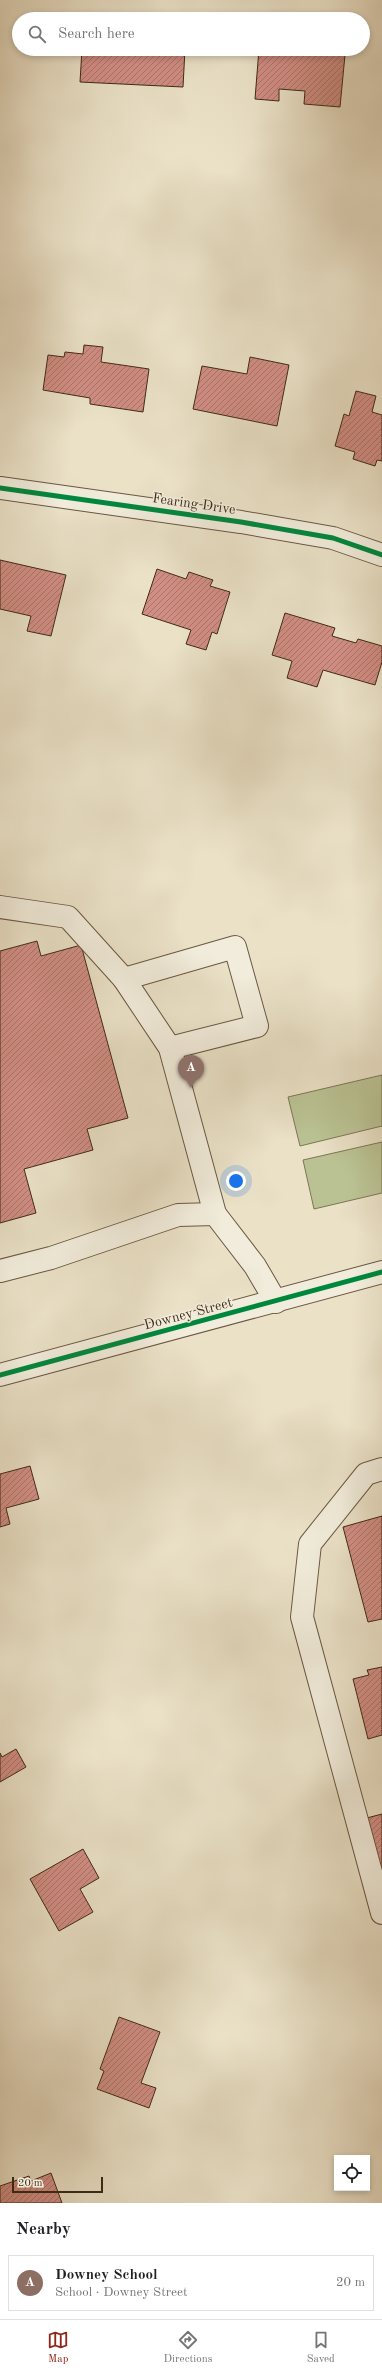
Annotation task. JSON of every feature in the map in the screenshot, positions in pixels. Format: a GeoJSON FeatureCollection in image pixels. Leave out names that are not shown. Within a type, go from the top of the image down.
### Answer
{"type":"FeatureCollection","features":[{"type":"Feature","properties":{"kind":"street","name":"Fearing Drive"},"geometry":{"type":"LineString","coordinates":[[0,488],[241,522],[333,538],[382,555]]}},
{"type":"Feature","properties":{"kind":"street"},"geometry":{"type":"LineString","coordinates":[[0,907],[68,917],[124,979],[170,1048],[215,1214],[255,1266],[276,1302]]}},
{"type":"Feature","properties":{"kind":"street"},"geometry":{"type":"LineString","coordinates":[[124,979],[235,947],[257,1026],[170,1048]]}},
{"type":"Feature","properties":{"kind":"street"},"geometry":{"type":"LineString","coordinates":[[0,1271],[51,1258],[178,1215],[215,1214]]}},
{"type":"Feature","properties":{"kind":"street","name":"Downey Street"},"geometry":{"type":"LineString","coordinates":[[0,1375],[276,1302],[382,1272]]}},
{"type":"Feature","properties":{"kind":"street"},"geometry":{"type":"LineString","coordinates":[[382,1469],[366,1474],[310,1544],[302,1617],[382,1913]]}},
{"type":"Feature","properties":{"kind":"green space"},"geometry":{"type":"Polygon","coordinates":[[[382,1075],[382,1126],[300,1146],[288,1097],[382,1075]]]}},
{"type":"Feature","properties":{"kind":"green space"},"geometry":{"type":"Polygon","coordinates":[[[382,1142],[382,1193],[314,1209],[303,1160],[382,1142]]]}},
{"type":"Feature","properties":{"kind":"building"},"geometry":{"type":"Polygon","coordinates":[[[82,56],[185,56],[183,87],[80,82],[82,56]]]}},
{"type":"Feature","properties":{"kind":"building"},"geometry":{"type":"Polygon","coordinates":[[[258,56],[345,56],[340,107],[304,104],[305,91],[279,89],[279,101],[255,99],[258,56]]]}},
{"type":"Feature","properties":{"kind":"building"},"geometry":{"type":"Polygon","coordinates":[[[84,345],[103,347],[101,362],[149,369],[143,412],[90,404],[90,398],[43,390],[48,355],[64,357],[65,352],[83,354],[84,345]]]}},
{"type":"Feature","properties":{"kind":"building"},"geometry":{"type":"Polygon","coordinates":[[[250,357],[289,365],[277,426],[193,409],[202,366],[247,374],[250,357]]]}},
{"type":"Feature","properties":{"kind":"building"},"geometry":{"type":"Polygon","coordinates":[[[356,391],[376,396],[372,412],[382,415],[382,461],[377,460],[375,466],[353,459],[355,452],[335,446],[344,414],[349,416],[356,391]]]}},
{"type":"Feature","properties":{"kind":"building"},"geometry":{"type":"Polygon","coordinates":[[[0,560],[66,575],[51,636],[27,631],[31,616],[0,609],[0,560]]]}},
{"type":"Feature","properties":{"kind":"building"},"geometry":{"type":"Polygon","coordinates":[[[157,569],[186,579],[189,572],[213,580],[210,586],[230,592],[217,634],[212,632],[206,650],[186,644],[191,630],[142,614],[157,569]]]}},
{"type":"Feature","properties":{"kind":"building"},"geometry":{"type":"Polygon","coordinates":[[[285,613],[335,628],[332,636],[356,643],[358,639],[382,646],[382,662],[375,685],[323,670],[317,687],[287,678],[292,661],[272,655],[285,613]]]}},
{"type":"Feature","properties":{"kind":"building"},"geometry":{"type":"Polygon","coordinates":[[[37,941],[41,956],[81,945],[128,1118],[87,1129],[93,1150],[24,1169],[36,1213],[0,1223],[0,951],[37,941]]]}},
{"type":"Feature","properties":{"kind":"building"},"geometry":{"type":"Polygon","coordinates":[[[30,1466],[39,1499],[6,1508],[10,1524],[0,1527],[0,1474],[30,1466]]]}},
{"type":"Feature","properties":{"kind":"building"},"geometry":{"type":"Polygon","coordinates":[[[382,1516],[382,1619],[368,1622],[343,1527],[382,1516]]]}},
{"type":"Feature","properties":{"kind":"building"},"geometry":{"type":"Polygon","coordinates":[[[382,1667],[382,1735],[368,1739],[353,1679],[369,1675],[367,1670],[382,1667]]]}},
{"type":"Feature","properties":{"kind":"building"},"geometry":{"type":"Polygon","coordinates":[[[16,1749],[26,1767],[0,1782],[0,1753],[2,1757],[16,1749]]]}},
{"type":"Feature","properties":{"kind":"building"},"geometry":{"type":"Polygon","coordinates":[[[382,1814],[382,1890],[363,1819],[382,1814]]]}},
{"type":"Feature","properties":{"kind":"building"},"geometry":{"type":"Polygon","coordinates":[[[83,1849],[99,1878],[80,1889],[93,1912],[59,1931],[30,1879],[83,1849]]]}},
{"type":"Feature","properties":{"kind":"building"},"geometry":{"type":"Polygon","coordinates":[[[119,2017],[160,2032],[141,2083],[156,2088],[149,2108],[97,2089],[104,2071],[100,2069],[119,2017]]]}},
{"type":"Feature","properties":{"kind":"building"},"geometry":{"type":"Polygon","coordinates":[[[51,2173],[62,2203],[0,2203],[0,2186],[29,2176],[31,2181],[51,2173]]]}},
{"type":"Feature","properties":{"kind":"cycle path"},"geometry":{"type":"LineString","coordinates":[[0,488],[241,522],[333,538],[382,555]]}},
{"type":"Feature","properties":{"kind":"cycle path"},"geometry":{"type":"LineString","coordinates":[[0,1375],[382,1272]]}},
{"type":"Feature","properties":{"kind":"place","name":"Downey School"},"geometry":{"type":"Point","coordinates":[191,1088]}}]}
